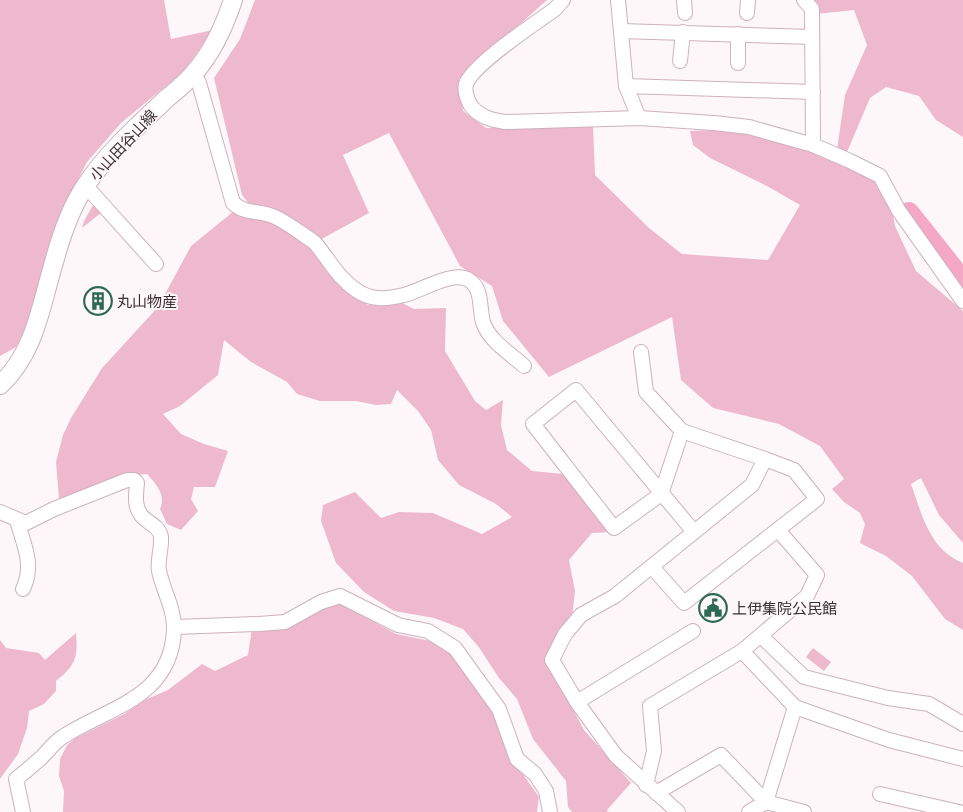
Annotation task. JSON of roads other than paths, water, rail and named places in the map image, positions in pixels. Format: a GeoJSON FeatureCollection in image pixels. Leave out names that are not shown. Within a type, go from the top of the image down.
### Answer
{"type":"FeatureCollection","features":[{"type":"Feature","properties":{"kind":"main road","name":"小山田谷山線"},"geometry":{"type":"LineString","coordinates":[[0,385],[19,363],[28,347],[43,304],[57,253],[71,214],[85,185],[113,151],[194,74],[207,57],[225,26],[233,0]]}},
{"type":"Feature","properties":{"kind":"street"},"geometry":{"type":"LineString","coordinates":[[563,0],[554,9],[486,60],[470,76],[465,91],[470,104],[484,117],[505,122],[639,118],[714,123],[749,127],[813,145],[850,160],[880,176],[898,211],[963,301]]}},
{"type":"Feature","properties":{"kind":"street"},"geometry":{"type":"LineString","coordinates":[[618,0],[626,86],[639,118]]}},
{"type":"Feature","properties":{"kind":"street"},"geometry":{"type":"LineString","coordinates":[[804,0],[812,9],[813,145]]}},
{"type":"Feature","properties":{"kind":"street"},"geometry":{"type":"LineString","coordinates":[[621,31],[812,37]]}},
{"type":"Feature","properties":{"kind":"street"},"geometry":{"type":"LineString","coordinates":[[680,61],[684,32]]}},
{"type":"Feature","properties":{"kind":"street"},"geometry":{"type":"LineString","coordinates":[[738,34],[738,63]]}},
{"type":"Feature","properties":{"kind":"street"},"geometry":{"type":"LineString","coordinates":[[194,74],[199,83],[233,204],[240,210],[274,216],[316,244],[338,273],[360,293],[368,297],[379,299],[404,295],[451,278],[462,277],[468,280],[474,284],[478,291],[483,322],[488,334],[524,366]]}},
{"type":"Feature","properties":{"kind":"street"},"geometry":{"type":"LineString","coordinates":[[626,86],[813,92]]}},
{"type":"Feature","properties":{"kind":"street"},"geometry":{"type":"LineString","coordinates":[[85,185],[156,264]]}},
{"type":"Feature","properties":{"kind":"street"},"geometry":{"type":"LineString","coordinates":[[641,352],[646,392],[682,432],[794,470],[817,498],[684,603],[652,567]]}},
{"type":"Feature","properties":{"kind":"street"},"geometry":{"type":"LineString","coordinates":[[682,432],[661,494],[614,528],[533,424],[576,390],[661,494],[694,532]]}},
{"type":"Feature","properties":{"kind":"street"},"geometry":{"type":"LineString","coordinates":[[678,812],[616,756],[577,702],[552,660],[565,634],[581,615],[615,596],[752,485],[765,459]]}},
{"type":"Feature","properties":{"kind":"street"},"geometry":{"type":"LineString","coordinates":[[0,512],[26,523],[54,509],[127,480],[134,480],[136,483],[135,501],[141,515],[159,530],[161,538],[158,570],[173,614],[174,626],[170,651],[163,668],[139,696],[61,738],[16,779],[24,812]]}},
{"type":"Feature","properties":{"kind":"street"},"geometry":{"type":"LineString","coordinates":[[17,520],[27,553],[26,582],[23,589]]}},
{"type":"Feature","properties":{"kind":"street"},"geometry":{"type":"LineString","coordinates":[[651,789],[654,751],[650,706],[742,651],[807,596],[817,575],[778,530]]}},
{"type":"Feature","properties":{"kind":"street"},"geometry":{"type":"LineString","coordinates":[[174,626],[285,622],[321,602],[340,596],[398,625],[428,631],[455,648],[500,709],[517,759],[535,774],[546,791],[550,812]]}},
{"type":"Feature","properties":{"kind":"street"},"geometry":{"type":"LineString","coordinates":[[577,702],[693,631]]}},
{"type":"Feature","properties":{"kind":"street"},"geometry":{"type":"LineString","coordinates":[[761,636],[804,677],[888,698],[929,704],[963,724]]}},
{"type":"Feature","properties":{"kind":"street"},"geometry":{"type":"LineString","coordinates":[[742,651],[795,707],[889,740],[963,759]]}},
{"type":"Feature","properties":{"kind":"street"},"geometry":{"type":"LineString","coordinates":[[749,812],[766,802],[795,707]]}},
{"type":"Feature","properties":{"kind":"street"},"geometry":{"type":"LineString","coordinates":[[651,789],[721,755],[766,802],[784,809],[804,812]]}},
{"type":"Feature","properties":{"kind":"street"},"geometry":{"type":"LineString","coordinates":[[880,794],[959,812]]}},
{"type":"Feature","properties":{"kind":"waterway"},"geometry":{"type":"LineString","coordinates":[[909,212],[963,280]]}},
{"type":"Feature","properties":{"kind":"place","name":"丸山物産"},"geometry":{"type":"Point","coordinates":[98,301]}},
{"type":"Feature","properties":{"kind":"place","name":"上伊集院公民館"},"geometry":{"type":"Point","coordinates":[713,608]}}]}
